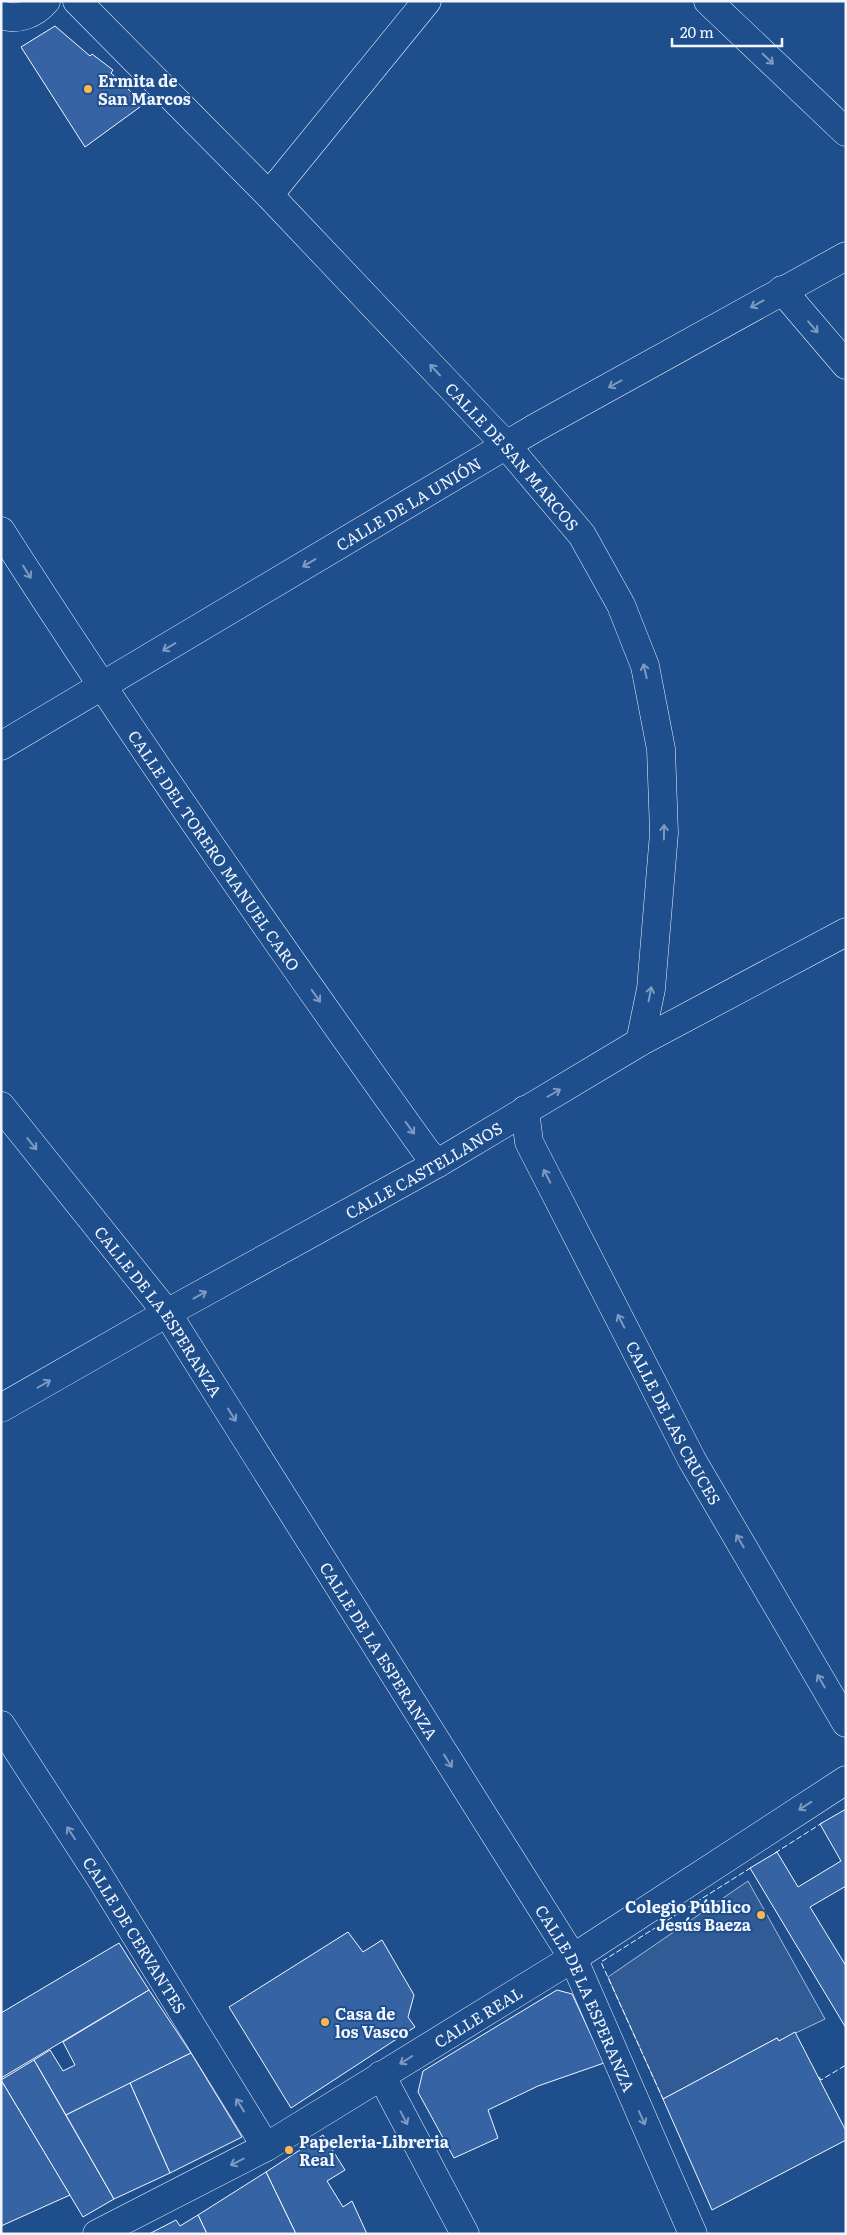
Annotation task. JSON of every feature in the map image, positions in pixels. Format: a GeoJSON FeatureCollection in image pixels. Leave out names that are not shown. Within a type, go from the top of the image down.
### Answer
{"type":"FeatureCollection","features":[{"type":"Feature","properties":{"kind":"street"},"geometry":{"type":"LineString","coordinates":[[1,15],[8,18],[24,16],[40,9],[46,1]]}},
{"type":"Feature","properties":{"kind":"street","name":"CALLE DE SAN MARCOS"},"geometry":{"type":"LineString","coordinates":[[77,1],[269,195],[506,445],[582,535],[621,605],[644,666],[660,749],[664,833],[651,988],[640,1042]]}},
{"type":"Feature","properties":{"kind":"street"},"geometry":{"type":"LineString","coordinates":[[269,195],[427,1]]}},
{"type":"Feature","properties":{"kind":"street"},"geometry":{"type":"LineString","coordinates":[[708,1],[846,132]]}},
{"type":"Feature","properties":{"kind":"street","name":"CALLE DE LA UNIÓN"},"geometry":{"type":"LineString","coordinates":[[1,746],[506,445],[846,256]]}},
{"type":"Feature","properties":{"kind":"street"},"geometry":{"type":"LineString","coordinates":[[782,290],[846,365]]}},
{"type":"Feature","properties":{"kind":"street","name":"CALLE DEL TORERO MANUEL CARO"},"geometry":{"type":"LineString","coordinates":[[1,531],[102,687],[344,1035],[426,1151],[438,1163]]}},
{"type":"Feature","properties":{"kind":"street","name":"CALLE CASTELLANOS"},"geometry":{"type":"LineString","coordinates":[[1,1408],[167,1313],[438,1163],[640,1042],[846,932]]}},
{"type":"Feature","properties":{"kind":"street","name":"CALLE DE LA ESPERANZA"},"geometry":{"type":"LineString","coordinates":[[1,1106],[167,1313],[572,1958],[693,2234]]}},
{"type":"Feature","properties":{"kind":"street","name":"CALLE DE LAS CRUCES"},"geometry":{"type":"LineString","coordinates":[[525,1110],[529,1142],[692,1460],[846,1723]]}},
{"type":"Feature","properties":{"kind":"street","name":"CALLE DE CERVANTES"},"geometry":{"type":"LineString","coordinates":[[1,1726],[98,1874],[266,2147]]}},
{"type":"Feature","properties":{"kind":"street","name":"CALLE REAL"},"geometry":{"type":"LineString","coordinates":[[97,2234],[266,2147],[572,1958],[846,1780]]}},
{"type":"Feature","properties":{"kind":"street"},"geometry":{"type":"LineString","coordinates":[[381,2075],[465,2234]]}},
{"type":"Feature","properties":{"kind":"shaded area","name":"Colegio Público Jesús Baeza"},"geometry":{"type":"Polygon","coordinates":[[[748,1881],[825,2019],[779,2041],[777,2038],[663,2099],[608,1977],[748,1881]]]}},
{"type":"Feature","properties":{"kind":"building","name":"Ermita de San Marcos"},"geometry":{"type":"Polygon","coordinates":[[[55,26],[90,56],[92,54],[113,70],[111,73],[144,104],[85,147],[21,47],[55,26]]]}},
{"type":"Feature","properties":{"kind":"building"},"geometry":{"type":"Polygon","coordinates":[[[846,1809],[846,1886],[810,1907],[846,1966],[846,2028],[750,1868],[777,1852],[798,1887],[841,1861],[820,1824],[846,1809]]]}},
{"type":"Feature","properties":{"kind":"building","name":"Casa de los Vasco"},"geometry":{"type":"Polygon","coordinates":[[[348,1932],[363,1952],[382,1940],[414,1995],[408,2017],[415,2027],[291,2108],[229,2007],[348,1932]]]}},
{"type":"Feature","properties":{"kind":"building"},"geometry":{"type":"Polygon","coordinates":[[[119,1943],[149,1990],[1,2078],[1,2013],[119,1943]]]}},
{"type":"Feature","properties":{"kind":"building"},"geometry":{"type":"Polygon","coordinates":[[[149,1990],[191,2053],[66,2115],[34,2060],[50,2050],[63,2071],[75,2065],[63,2042],[149,1990]]]}},
{"type":"Feature","properties":{"kind":"building"},"geometry":{"type":"Polygon","coordinates":[[[557,1990],[572,1994],[604,2063],[538,2086],[488,2110],[498,2138],[454,2158],[418,2092],[423,2071],[557,1990]]]}},
{"type":"Feature","properties":{"kind":"building"},"geometry":{"type":"Polygon","coordinates":[[[795,2032],[846,2131],[846,2140],[712,2210],[663,2099],[777,2038],[779,2041],[795,2032]]]}},
{"type":"Feature","properties":{"kind":"building"},"geometry":{"type":"Polygon","coordinates":[[[191,2053],[242,2137],[170,2173],[130,2083],[191,2053]]]}},
{"type":"Feature","properties":{"kind":"building"},"geometry":{"type":"Polygon","coordinates":[[[34,2060],[114,2199],[83,2217],[1,2080],[34,2060]]]}},
{"type":"Feature","properties":{"kind":"building"},"geometry":{"type":"Polygon","coordinates":[[[1,2080],[70,2195],[1,2226],[1,2080]]]}},
{"type":"Feature","properties":{"kind":"building"},"geometry":{"type":"Polygon","coordinates":[[[130,2083],[170,2173],[114,2199],[66,2115],[130,2083]]]}},
{"type":"Feature","properties":{"kind":"building"},"geometry":{"type":"Polygon","coordinates":[[[323,2135],[345,2170],[327,2181],[343,2207],[352,2201],[367,2234],[296,2234],[266,2172],[323,2135]]]}},
{"type":"Feature","properties":{"kind":"building"},"geometry":{"type":"Polygon","coordinates":[[[266,2172],[296,2234],[207,2234],[198,2215],[266,2172]]]}},
{"type":"Feature","properties":{"kind":"building"},"geometry":{"type":"Polygon","coordinates":[[[198,2215],[207,2234],[149,2234],[176,2220],[180,2226],[198,2215]]]}},
{"type":"Feature","properties":{"kind":"fence"},"geometry":{"type":"LineString","coordinates":[[775,1853],[822,1823]]}},
{"type":"Feature","properties":{"kind":"fence"},"geometry":{"type":"LineString","coordinates":[[664,2098],[601,1962],[752,1867]]}},
{"type":"Feature","properties":{"kind":"fence"},"geometry":{"type":"LineString","coordinates":[[819,2077],[821,2080],[846,2065]]}},
{"type":"Feature","properties":{"kind":"place","name":"Ermita de San Marcos"},"geometry":{"type":"Point","coordinates":[88,89]}},
{"type":"Feature","properties":{"kind":"place","name":"Colegio Público Jesús Baeza"},"geometry":{"type":"Point","coordinates":[761,1915]}},
{"type":"Feature","properties":{"kind":"place","name":"Casa de los Vasco"},"geometry":{"type":"Point","coordinates":[325,2022]}},
{"type":"Feature","properties":{"kind":"place","name":"Papeleria-Libreria Real"},"geometry":{"type":"Point","coordinates":[289,2150]}}]}
